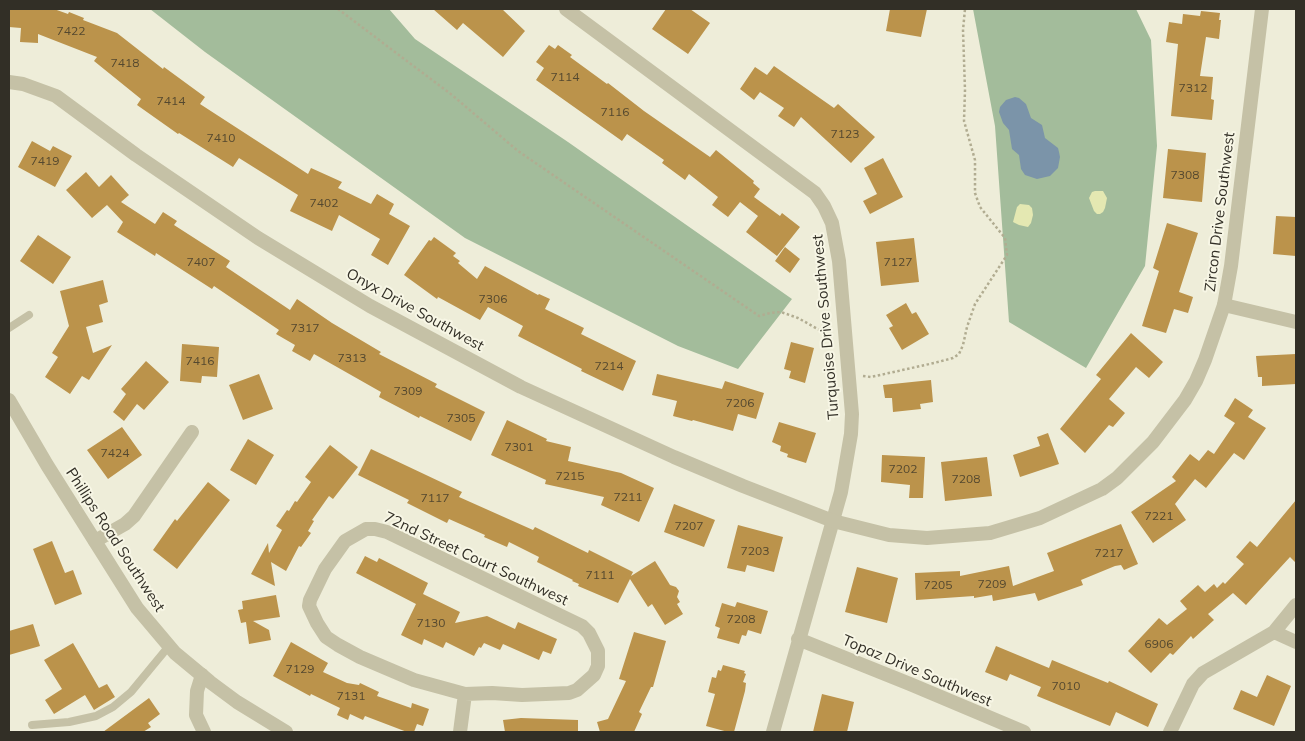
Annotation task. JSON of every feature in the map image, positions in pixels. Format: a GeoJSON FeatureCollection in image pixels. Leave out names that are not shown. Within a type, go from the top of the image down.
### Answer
{"type":"FeatureCollection","features":[{"type":"Feature","properties":{"kind":"street","name":"Turquoise Drive Southwest"},"geometry":{"type":"LineString","coordinates":[[566,9],[815,193],[832,223],[836,240],[849,376],[852,414],[851,434],[846,468],[833,521],[773,732]]}},
{"type":"Feature","properties":{"kind":"street","name":"Zircon Drive Southwest"},"geometry":{"type":"LineString","coordinates":[[833,521],[889,535],[927,538],[990,533],[1040,518],[1102,489],[1117,478],[1147,449],[1185,400],[1196,381],[1224,305],[1232,266],[1237,206],[1262,9]]}},
{"type":"Feature","properties":{"kind":"street","name":"Onyx Drive Southwest"},"geometry":{"type":"LineString","coordinates":[[9,82],[23,84],[56,96],[136,156],[258,238],[370,306],[521,387],[700,468],[833,521]]}},
{"type":"Feature","properties":{"kind":"street"},"geometry":{"type":"LineString","coordinates":[[1224,305],[1296,322]]}},
{"type":"Feature","properties":{"kind":"street","name":"Phillips Road Southwest"},"geometry":{"type":"LineString","coordinates":[[9,400],[47,465],[137,608],[169,646],[202,674],[237,702],[286,732]]}},
{"type":"Feature","properties":{"kind":"street"},"geometry":{"type":"LineString","coordinates":[[95,541],[125,524],[134,516],[192,432]]}},
{"type":"Feature","properties":{"kind":"street","name":"72nd Street Court Southwest"},"geometry":{"type":"LineString","coordinates":[[366,529],[386,532],[582,626],[596,645],[598,666],[589,681],[577,690],[569,693],[522,695],[464,694],[414,680],[360,657],[326,637],[309,606],[325,569],[345,541],[366,529]]}},
{"type":"Feature","properties":{"kind":"street"},"geometry":{"type":"LineString","coordinates":[[1170,732],[1193,684],[1202,673],[1274,632],[1296,605]]}},
{"type":"Feature","properties":{"kind":"street"},"geometry":{"type":"LineString","coordinates":[[1274,632],[1296,642]]}},
{"type":"Feature","properties":{"kind":"street","name":"Topaz Drive Southwest"},"geometry":{"type":"LineString","coordinates":[[798,639],[1024,732]]}},
{"type":"Feature","properties":{"kind":"street"},"geometry":{"type":"LineString","coordinates":[[202,674],[197,691],[196,715],[204,732]]}},
{"type":"Feature","properties":{"kind":"street"},"geometry":{"type":"LineString","coordinates":[[460,732],[464,694]]}},
{"type":"Feature","properties":{"kind":"lane"},"geometry":{"type":"LineString","coordinates":[[9,328],[29,315]]}},
{"type":"Feature","properties":{"kind":"lane"},"geometry":{"type":"LineString","coordinates":[[32,725],[69,722],[96,716],[113,707],[131,692],[169,646]]}},
{"type":"Feature","properties":{"kind":"path"},"geometry":{"type":"LineString","coordinates":[[338,9],[452,95],[518,151],[759,316],[782,312],[798,318],[846,346]]}},
{"type":"Feature","properties":{"kind":"path"},"geometry":{"type":"LineString","coordinates":[[849,376],[871,377],[953,358],[959,354],[963,345],[966,327],[975,304],[1007,255],[1005,238],[980,208],[975,193],[975,160],[964,121],[965,90],[962,30],[965,9]]}},
{"type":"Feature","properties":{"kind":"shaded area"},"geometry":{"type":"Polygon","coordinates":[[[150,9],[389,9],[415,39],[568,142],[792,299],[738,369],[678,346],[465,238],[205,52],[150,9]]]}},
{"type":"Feature","properties":{"kind":"shaded area"},"geometry":{"type":"Polygon","coordinates":[[[973,9],[1136,9],[1151,40],[1157,146],[1145,266],[1086,368],[1009,322],[995,126],[973,9]]]}},
{"type":"Feature","properties":{"kind":"sand"},"geometry":{"type":"Polygon","coordinates":[[[1103,191],[1107,198],[1105,208],[1100,214],[1094,211],[1089,198],[1092,192],[1103,191]]]}},
{"type":"Feature","properties":{"kind":"sand"},"geometry":{"type":"Polygon","coordinates":[[[1020,204],[1029,205],[1032,208],[1033,215],[1028,227],[1013,222],[1017,207],[1020,204]]]}},
{"type":"Feature","properties":{"kind":"water"},"geometry":{"type":"Polygon","coordinates":[[[1015,97],[1026,104],[1031,118],[1042,125],[1045,138],[1058,148],[1060,157],[1058,168],[1050,176],[1037,179],[1025,175],[1021,169],[1019,155],[1012,149],[1009,130],[1003,123],[999,112],[1000,107],[1006,100],[1015,97]]]}},
{"type":"Feature","properties":{"kind":"building"},"geometry":{"type":"Polygon","coordinates":[[[9,9],[54,9],[68,14],[69,12],[84,18],[83,20],[117,33],[163,69],[164,67],[205,97],[200,104],[308,174],[311,168],[342,182],[338,188],[371,204],[377,194],[394,204],[389,214],[410,226],[388,265],[371,255],[380,239],[339,215],[332,231],[290,211],[298,195],[239,158],[233,167],[178,134],[137,105],[141,99],[94,61],[97,57],[38,34],[38,43],[20,42],[21,28],[9,27],[9,9]]]}},
{"type":"Feature","properties":{"kind":"building"},"geometry":{"type":"Polygon","coordinates":[[[433,9],[502,9],[525,31],[503,57],[463,23],[457,30],[433,9]]]}},
{"type":"Feature","properties":{"kind":"building"},"geometry":{"type":"Polygon","coordinates":[[[666,9],[690,9],[710,23],[688,54],[652,29],[666,9]]]}},
{"type":"Feature","properties":{"kind":"building"},"geometry":{"type":"Polygon","coordinates":[[[890,9],[927,9],[921,37],[886,31],[890,9]]]}},
{"type":"Feature","properties":{"kind":"building"},"geometry":{"type":"Polygon","coordinates":[[[1201,11],[1220,13],[1219,20],[1221,20],[1219,39],[1206,37],[1200,76],[1213,77],[1211,99],[1214,100],[1212,120],[1171,116],[1178,44],[1166,42],[1169,22],[1182,24],[1183,14],[1200,16],[1201,11]]]}},
{"type":"Feature","properties":{"kind":"building"},"geometry":{"type":"Polygon","coordinates":[[[549,45],[555,49],[558,45],[572,55],[570,57],[710,157],[716,150],[754,181],[753,183],[760,189],[754,197],[780,216],[782,213],[800,227],[777,256],[746,232],[758,216],[740,202],[728,217],[712,205],[718,197],[689,174],[685,180],[662,163],[664,160],[627,134],[622,141],[536,80],[544,68],[536,62],[549,45]]]}},
{"type":"Feature","properties":{"kind":"building"},"geometry":{"type":"Polygon","coordinates":[[[774,66],[834,108],[838,104],[875,137],[851,163],[801,117],[794,127],[778,116],[784,108],[760,92],[754,100],[740,89],[755,67],[767,75],[774,66]]]}},
{"type":"Feature","properties":{"kind":"building"},"geometry":{"type":"Polygon","coordinates":[[[32,141],[50,151],[53,146],[72,156],[55,187],[18,167],[32,141]]]}},
{"type":"Feature","properties":{"kind":"building"},"geometry":{"type":"Polygon","coordinates":[[[1168,149],[1206,153],[1202,202],[1163,198],[1168,149]]]}},
{"type":"Feature","properties":{"kind":"building"},"geometry":{"type":"Polygon","coordinates":[[[883,158],[903,197],[870,214],[863,201],[877,194],[864,168],[883,158]]]}},
{"type":"Feature","properties":{"kind":"building"},"geometry":{"type":"Polygon","coordinates":[[[86,172],[99,187],[111,175],[129,195],[121,202],[155,224],[163,212],[177,221],[174,225],[230,261],[226,267],[290,310],[297,299],[332,323],[381,352],[379,354],[437,384],[435,387],[485,412],[471,441],[420,416],[419,418],[379,397],[381,392],[314,354],[310,361],[292,351],[295,345],[276,334],[279,330],[214,286],[212,289],[156,253],[155,256],[117,232],[123,222],[107,205],[92,218],[66,190],[86,172]]]}},
{"type":"Feature","properties":{"kind":"building"},"geometry":{"type":"Polygon","coordinates":[[[1276,216],[1296,217],[1296,256],[1273,254],[1276,216]]]}},
{"type":"Feature","properties":{"kind":"building"},"geometry":{"type":"Polygon","coordinates":[[[1167,223],[1198,233],[1179,292],[1193,297],[1188,313],[1174,309],[1166,333],[1142,326],[1159,271],[1153,268],[1167,223]]]}},
{"type":"Feature","properties":{"kind":"building"},"geometry":{"type":"Polygon","coordinates":[[[38,235],[71,257],[53,284],[20,261],[38,235]]]}},
{"type":"Feature","properties":{"kind":"building"},"geometry":{"type":"Polygon","coordinates":[[[434,237],[456,253],[453,256],[460,261],[458,263],[477,279],[485,266],[538,295],[550,299],[545,309],[584,328],[581,334],[636,361],[623,391],[581,371],[582,369],[518,336],[523,326],[488,307],[480,320],[438,297],[437,299],[404,275],[429,240],[431,241],[434,237]]]}},
{"type":"Feature","properties":{"kind":"building"},"geometry":{"type":"Polygon","coordinates":[[[914,238],[919,282],[881,286],[876,242],[914,238]]]}},
{"type":"Feature","properties":{"kind":"building"},"geometry":{"type":"Polygon","coordinates":[[[785,247],[800,259],[790,273],[775,261],[785,247]]]}},
{"type":"Feature","properties":{"kind":"building"},"geometry":{"type":"Polygon","coordinates":[[[103,280],[108,302],[99,305],[103,322],[86,327],[93,353],[112,345],[89,380],[82,376],[70,394],[45,377],[58,357],[52,353],[69,326],[60,291],[103,280]]]}},
{"type":"Feature","properties":{"kind":"building"},"geometry":{"type":"Polygon","coordinates":[[[906,303],[912,314],[916,312],[929,334],[902,350],[889,328],[893,326],[886,315],[906,303]]]}},
{"type":"Feature","properties":{"kind":"building"},"geometry":{"type":"Polygon","coordinates":[[[1131,333],[1163,362],[1149,378],[1136,367],[1109,399],[1125,413],[1113,427],[1109,425],[1085,453],[1060,429],[1101,379],[1096,375],[1131,333]]]}},
{"type":"Feature","properties":{"kind":"building"},"geometry":{"type":"Polygon","coordinates":[[[791,342],[814,348],[805,383],[789,378],[791,371],[784,369],[791,342]]]}},
{"type":"Feature","properties":{"kind":"building"},"geometry":{"type":"Polygon","coordinates":[[[182,344],[219,347],[217,377],[202,376],[201,383],[180,381],[182,344]]]}},
{"type":"Feature","properties":{"kind":"building"},"geometry":{"type":"Polygon","coordinates":[[[1296,354],[1296,384],[1262,386],[1262,377],[1258,377],[1256,356],[1296,354]]]}},
{"type":"Feature","properties":{"kind":"building"},"geometry":{"type":"Polygon","coordinates":[[[146,361],[169,382],[144,410],[137,404],[124,421],[113,412],[126,394],[121,389],[146,361]]]}},
{"type":"Feature","properties":{"kind":"building"},"geometry":{"type":"Polygon","coordinates":[[[259,374],[273,409],[243,420],[229,385],[259,374]]]}},
{"type":"Feature","properties":{"kind":"building"},"geometry":{"type":"Polygon","coordinates":[[[657,374],[722,389],[725,381],[764,393],[756,419],[738,414],[733,431],[673,416],[677,401],[652,395],[657,374]]]}},
{"type":"Feature","properties":{"kind":"building"},"geometry":{"type":"Polygon","coordinates":[[[931,380],[933,402],[920,404],[921,409],[893,412],[892,398],[885,398],[883,385],[931,380]]]}},
{"type":"Feature","properties":{"kind":"building"},"geometry":{"type":"Polygon","coordinates":[[[1235,398],[1253,410],[1248,417],[1266,428],[1244,460],[1234,453],[1206,488],[1195,479],[1175,504],[1186,520],[1153,543],[1131,512],[1176,481],[1172,477],[1190,454],[1199,461],[1208,450],[1214,454],[1235,423],[1224,416],[1235,398]]]}},
{"type":"Feature","properties":{"kind":"building"},"geometry":{"type":"Polygon","coordinates":[[[507,420],[547,439],[546,441],[571,447],[568,461],[621,473],[654,488],[639,522],[601,505],[604,497],[545,484],[546,480],[491,455],[507,420]]]}},
{"type":"Feature","properties":{"kind":"building"},"geometry":{"type":"Polygon","coordinates":[[[779,422],[816,433],[806,463],[787,457],[788,454],[780,451],[781,446],[772,442],[779,422]]]}},
{"type":"Feature","properties":{"kind":"building"},"geometry":{"type":"Polygon","coordinates":[[[122,427],[142,455],[108,479],[87,450],[122,427]]]}},
{"type":"Feature","properties":{"kind":"building"},"geometry":{"type":"Polygon","coordinates":[[[1048,433],[1059,464],[1020,477],[1013,455],[1040,446],[1037,437],[1048,433]]]}},
{"type":"Feature","properties":{"kind":"building"},"geometry":{"type":"Polygon","coordinates":[[[248,439],[274,455],[256,485],[230,470],[248,439]]]}},
{"type":"Feature","properties":{"kind":"building"},"geometry":{"type":"Polygon","coordinates":[[[330,445],[358,467],[333,499],[329,496],[312,520],[314,521],[308,531],[311,533],[301,547],[299,546],[286,571],[271,562],[275,586],[251,574],[268,543],[269,553],[282,530],[276,526],[311,482],[305,477],[330,445]]]}},
{"type":"Feature","properties":{"kind":"building"},"geometry":{"type":"Polygon","coordinates":[[[371,449],[462,492],[459,497],[533,530],[535,527],[588,553],[589,550],[633,572],[631,576],[655,561],[670,585],[676,587],[679,591],[677,597],[680,602],[677,604],[683,614],[665,625],[652,604],[648,607],[630,579],[618,603],[578,586],[579,584],[573,580],[537,562],[539,557],[509,542],[507,547],[449,519],[447,523],[407,503],[409,500],[358,475],[371,449]]]}},
{"type":"Feature","properties":{"kind":"building"},"geometry":{"type":"Polygon","coordinates":[[[882,455],[925,457],[923,498],[909,498],[910,485],[881,482],[882,455]]]}},
{"type":"Feature","properties":{"kind":"building"},"geometry":{"type":"Polygon","coordinates":[[[987,457],[992,496],[945,501],[941,462],[987,457]]]}},
{"type":"Feature","properties":{"kind":"building"},"geometry":{"type":"Polygon","coordinates":[[[208,482],[230,500],[177,569],[153,550],[175,519],[177,521],[208,482]]]}},
{"type":"Feature","properties":{"kind":"building"},"geometry":{"type":"Polygon","coordinates":[[[1296,500],[1296,563],[1290,557],[1246,605],[1233,593],[1208,614],[1214,620],[1193,639],[1191,636],[1173,655],[1170,653],[1151,673],[1128,651],[1159,618],[1167,625],[1187,609],[1180,601],[1198,585],[1205,592],[1214,584],[1217,588],[1223,582],[1225,584],[1244,564],[1236,557],[1250,541],[1257,547],[1296,500]]]}},
{"type":"Feature","properties":{"kind":"building"},"geometry":{"type":"Polygon","coordinates":[[[674,504],[715,520],[704,547],[664,532],[674,504]]]}},
{"type":"Feature","properties":{"kind":"building"},"geometry":{"type":"Polygon","coordinates":[[[1121,524],[1138,564],[1124,570],[1121,565],[1115,566],[1081,580],[1083,585],[1038,601],[1035,593],[993,601],[992,595],[974,598],[974,596],[916,600],[915,573],[960,571],[960,576],[1009,566],[1013,586],[1054,571],[1047,553],[1121,524]]]}},
{"type":"Feature","properties":{"kind":"building"},"geometry":{"type":"Polygon","coordinates":[[[738,525],[783,537],[774,572],[747,565],[745,572],[727,568],[738,525]]]}},
{"type":"Feature","properties":{"kind":"building"},"geometry":{"type":"Polygon","coordinates":[[[52,541],[65,573],[73,570],[82,594],[55,605],[33,549],[52,541]]]}},
{"type":"Feature","properties":{"kind":"building"},"geometry":{"type":"Polygon","coordinates":[[[365,556],[377,562],[379,558],[428,583],[423,594],[460,612],[455,623],[487,616],[515,629],[518,622],[557,639],[551,654],[543,651],[539,660],[503,644],[500,650],[484,643],[481,648],[479,647],[474,656],[446,642],[443,648],[424,639],[422,645],[401,635],[416,604],[356,573],[365,556]]]}},
{"type":"Feature","properties":{"kind":"building"},"geometry":{"type":"Polygon","coordinates":[[[857,567],[898,578],[887,623],[845,612],[857,567]]]}},
{"type":"Feature","properties":{"kind":"building"},"geometry":{"type":"Polygon","coordinates":[[[276,595],[280,617],[253,621],[269,630],[271,640],[249,644],[246,622],[241,623],[238,610],[243,609],[242,601],[276,595]]]}},
{"type":"Feature","properties":{"kind":"building"},"geometry":{"type":"Polygon","coordinates":[[[737,602],[768,611],[761,634],[748,630],[746,636],[742,635],[739,644],[717,638],[720,628],[715,626],[722,603],[735,607],[737,602]]]}},
{"type":"Feature","properties":{"kind":"building"},"geometry":{"type":"Polygon","coordinates":[[[33,624],[40,646],[9,655],[9,631],[33,624]]]}},
{"type":"Feature","properties":{"kind":"building"},"geometry":{"type":"Polygon","coordinates":[[[634,632],[666,641],[653,687],[651,687],[639,712],[642,714],[634,732],[600,732],[597,722],[608,719],[626,681],[619,679],[634,632]]]}},
{"type":"Feature","properties":{"kind":"building"},"geometry":{"type":"Polygon","coordinates":[[[291,642],[328,663],[323,672],[347,683],[359,685],[360,683],[379,692],[377,696],[411,708],[412,703],[429,709],[423,726],[417,724],[414,732],[407,732],[365,716],[363,720],[350,714],[348,720],[337,715],[340,708],[311,694],[310,696],[273,676],[291,642]]]}},
{"type":"Feature","properties":{"kind":"building"},"geometry":{"type":"Polygon","coordinates":[[[73,643],[99,688],[107,684],[115,697],[94,710],[85,695],[54,714],[45,700],[62,689],[44,660],[73,643]]]}},
{"type":"Feature","properties":{"kind":"building"},"geometry":{"type":"Polygon","coordinates":[[[996,646],[1049,668],[1052,660],[1108,683],[1109,681],[1158,704],[1148,727],[1116,712],[1110,726],[1037,696],[1041,687],[1010,674],[1007,681],[985,672],[996,646]]]}},
{"type":"Feature","properties":{"kind":"building"},"geometry":{"type":"Polygon","coordinates":[[[723,665],[745,671],[744,673],[746,674],[743,682],[746,683],[745,691],[734,732],[706,726],[715,694],[708,692],[712,677],[716,678],[718,670],[721,671],[723,665]]]}},
{"type":"Feature","properties":{"kind":"building"},"geometry":{"type":"Polygon","coordinates":[[[1267,675],[1291,686],[1274,726],[1233,709],[1241,690],[1257,697],[1267,675]]]}},
{"type":"Feature","properties":{"kind":"building"},"geometry":{"type":"Polygon","coordinates":[[[822,694],[854,702],[847,732],[813,732],[822,694]]]}},
{"type":"Feature","properties":{"kind":"building"},"geometry":{"type":"Polygon","coordinates":[[[149,698],[160,714],[148,723],[151,727],[143,732],[103,732],[149,698]]]}},
{"type":"Feature","properties":{"kind":"building"},"geometry":{"type":"Polygon","coordinates":[[[521,718],[578,720],[578,732],[505,732],[503,720],[521,718]]]}}]}
